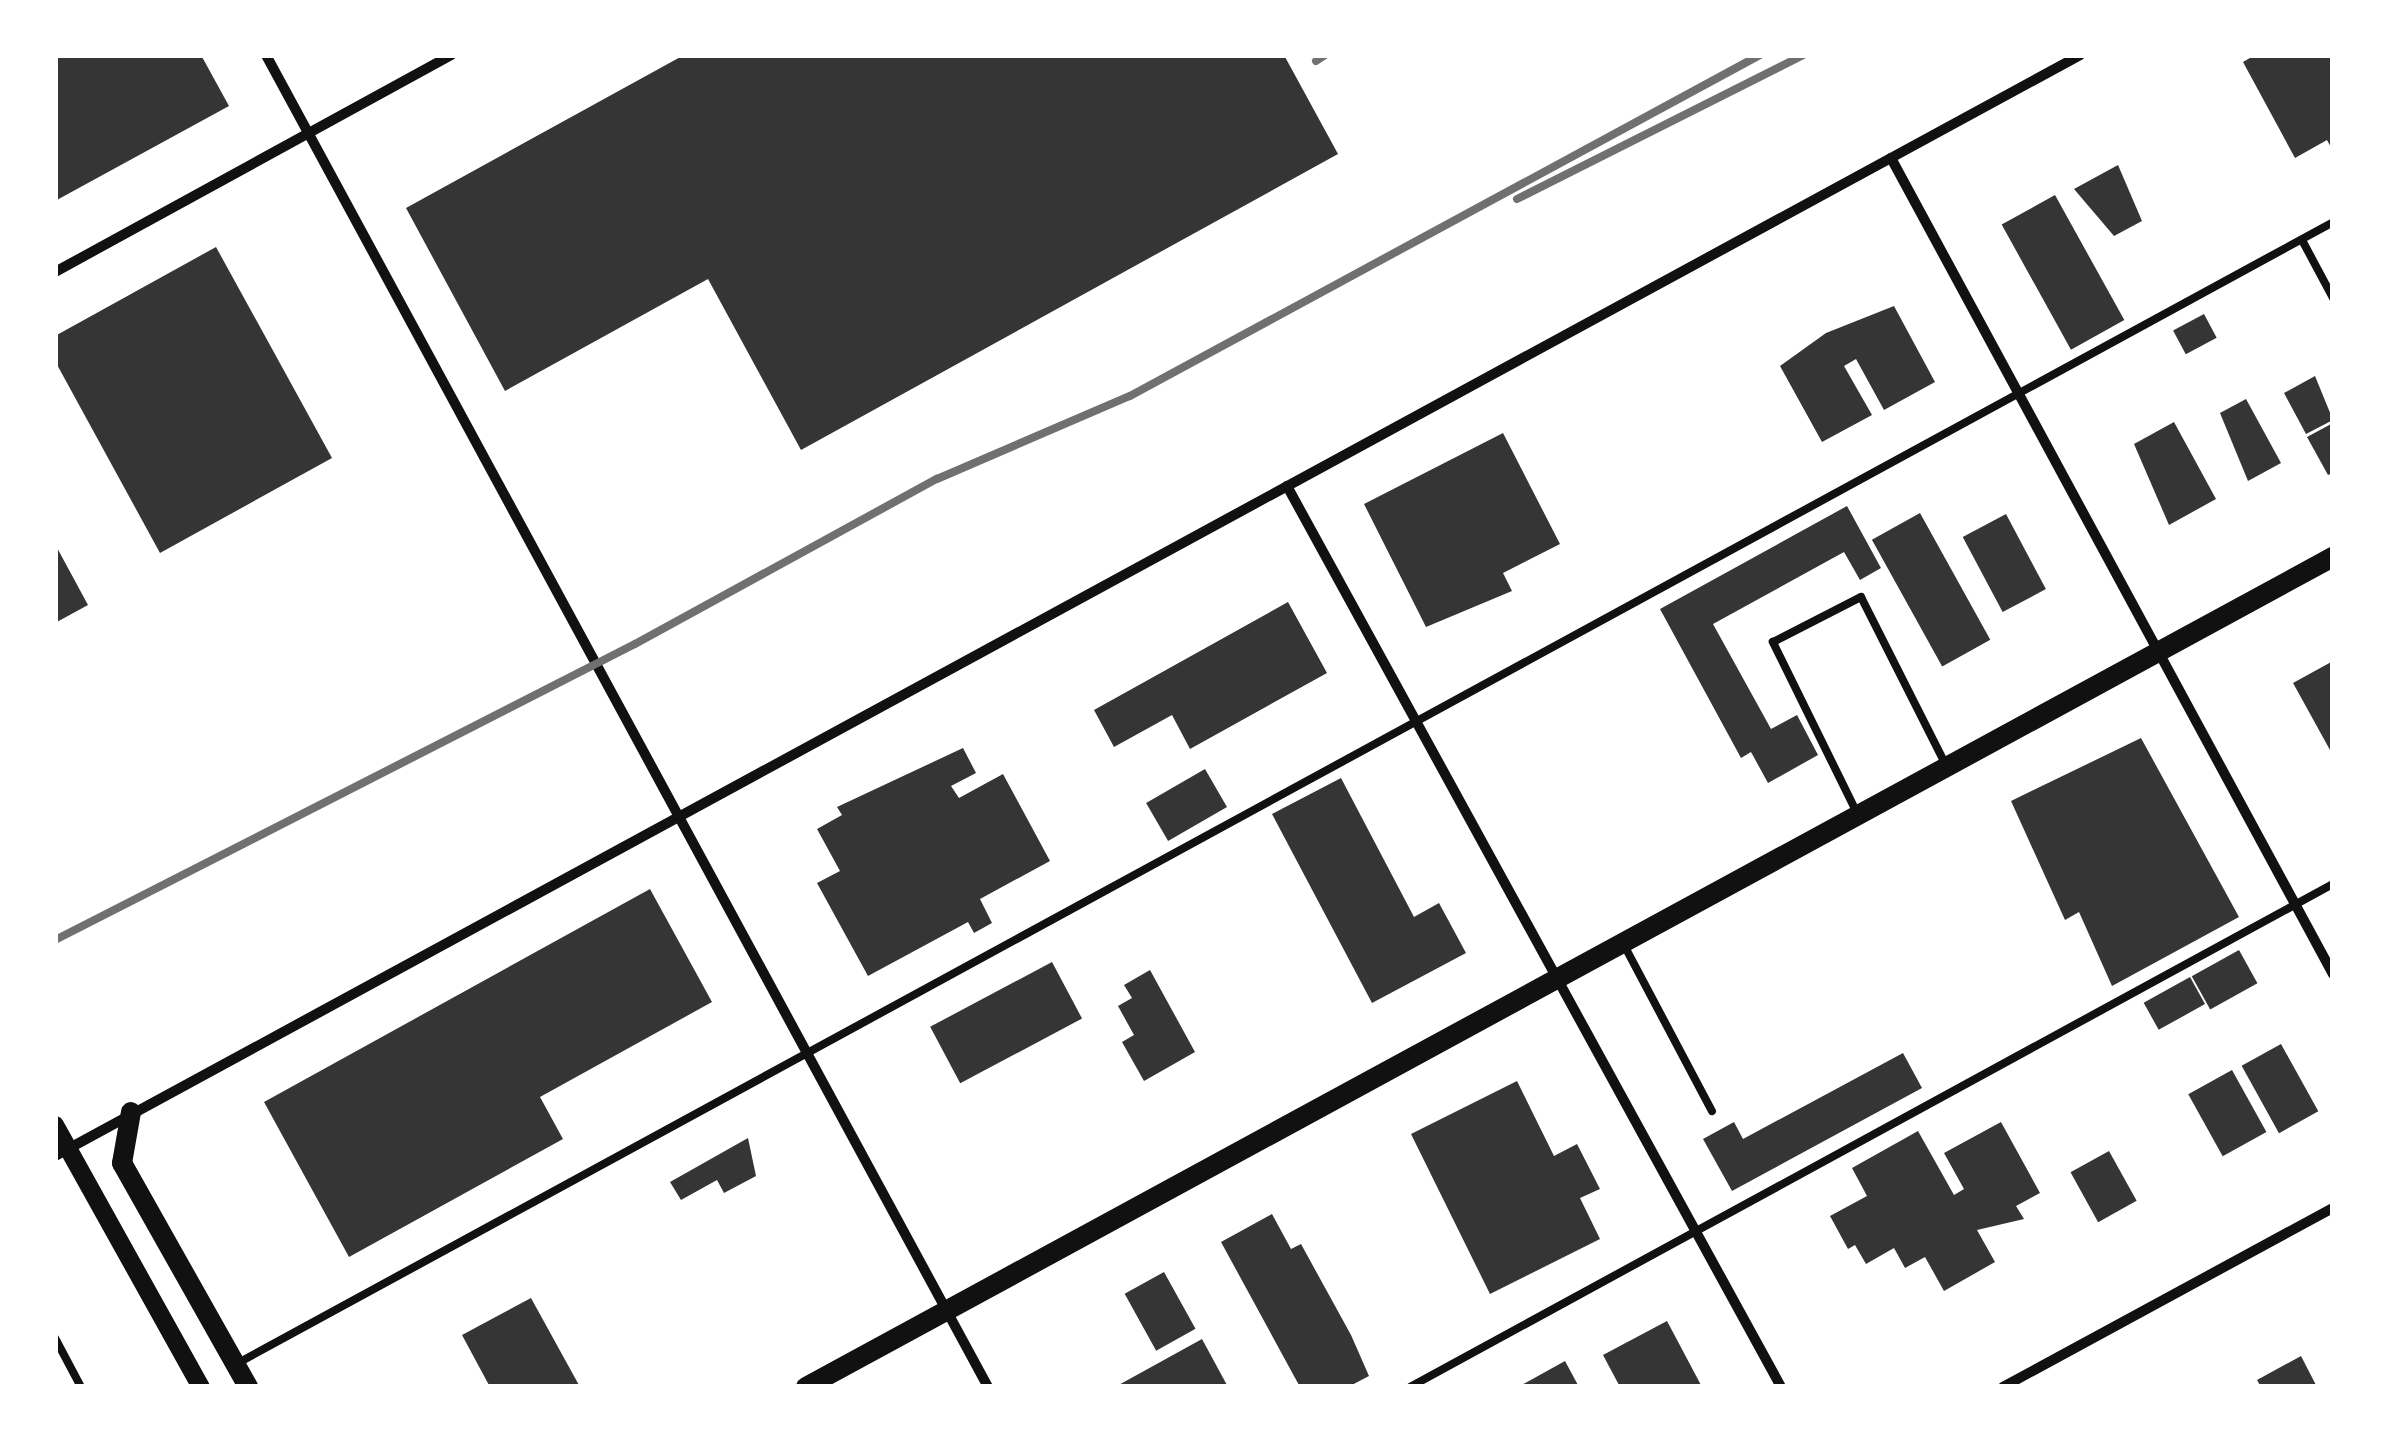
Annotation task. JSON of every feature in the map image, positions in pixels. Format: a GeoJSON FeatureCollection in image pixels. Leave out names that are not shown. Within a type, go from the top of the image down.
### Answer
{"type":"FeatureCollection","features":[{"type":"Feature","properties":{"kind":"main road"},"geometry":{"type":"LineString","coordinates":[[806,1387],[2333,558]]}},
{"type":"Feature","properties":{"kind":"main road"},"geometry":{"type":"LineString","coordinates":[[123,1117],[122,1163],[248,1387]]}},
{"type":"Feature","properties":{"kind":"street"},"geometry":{"type":"LineString","coordinates":[[266,55],[988,1387]]}},
{"type":"Feature","properties":{"kind":"street"},"geometry":{"type":"LineString","coordinates":[[55,272],[452,55]]}},
{"type":"Feature","properties":{"kind":"street"},"geometry":{"type":"LineString","coordinates":[[55,1156],[2080,55]]}},
{"type":"Feature","properties":{"kind":"street"},"geometry":{"type":"LineString","coordinates":[[1891,158],[2333,974]]}},
{"type":"Feature","properties":{"kind":"street"},"geometry":{"type":"LineString","coordinates":[[1287,486],[1780,1387]]}},
{"type":"Feature","properties":{"kind":"street"},"geometry":{"type":"LineString","coordinates":[[55,1125],[201,1387]]}},
{"type":"Feature","properties":{"kind":"street"},"geometry":{"type":"LineString","coordinates":[[2004,1387],[2333,1208]]}},
{"type":"Feature","properties":{"kind":"lane"},"geometry":{"type":"LineString","coordinates":[[236,1364],[2020,397],[2333,222]]}},
{"type":"Feature","properties":{"kind":"lane"},"geometry":{"type":"LineString","coordinates":[[2302,240],[2333,298]]}},
{"type":"Feature","properties":{"kind":"lane"},"geometry":{"type":"LineString","coordinates":[[1859,817],[1772,642],[1861,598],[1948,768]]}},
{"type":"Feature","properties":{"kind":"lane"},"geometry":{"type":"LineString","coordinates":[[1410,1387],[2333,884]]}},
{"type":"Feature","properties":{"kind":"lane"},"geometry":{"type":"LineString","coordinates":[[1624,945],[1712,1111]]}},
{"type":"Feature","properties":{"kind":"lane"},"geometry":{"type":"LineString","coordinates":[[55,1338],[81,1387]]}},
{"type":"Feature","properties":{"kind":"building"},"geometry":{"type":"Polygon","coordinates":[[[55,55],[201,55],[229,106],[55,201],[55,55]]]}},
{"type":"Feature","properties":{"kind":"building"},"geometry":{"type":"Polygon","coordinates":[[[684,55],[1284,55],[1338,154],[801,450],[708,279],[505,391],[406,208],[684,55]]]}},
{"type":"Feature","properties":{"kind":"building"},"geometry":{"type":"Polygon","coordinates":[[[2255,55],[2333,55],[2333,151],[2327,140],[2295,158],[2243,62],[2255,55]]]}},
{"type":"Feature","properties":{"kind":"building"},"geometry":{"type":"Polygon","coordinates":[[[2118,165],[2142,221],[2114,236],[2074,189],[2118,165]]]}},
{"type":"Feature","properties":{"kind":"building"},"geometry":{"type":"Polygon","coordinates":[[[2055,195],[2124,320],[2071,350],[2002,225],[2055,195]]]}},
{"type":"Feature","properties":{"kind":"building"},"geometry":{"type":"Polygon","coordinates":[[[216,247],[332,458],[160,553],[55,361],[55,336],[216,247]]]}},
{"type":"Feature","properties":{"kind":"building"},"geometry":{"type":"Polygon","coordinates":[[[1894,306],[1935,382],[1884,410],[1856,359],[1844,366],[1872,415],[1822,442],[1780,366],[1826,333],[1894,306]]]}},
{"type":"Feature","properties":{"kind":"building"},"geometry":{"type":"Polygon","coordinates":[[[2204,314],[2217,338],[2186,354],[2173,330],[2204,314]]]}},
{"type":"Feature","properties":{"kind":"building"},"geometry":{"type":"Polygon","coordinates":[[[2315,376],[2333,420],[2306,434],[2284,393],[2315,376]]]}},
{"type":"Feature","properties":{"kind":"building"},"geometry":{"type":"Polygon","coordinates":[[[2246,399],[2281,463],[2248,481],[2220,413],[2246,399]]]}},
{"type":"Feature","properties":{"kind":"building"},"geometry":{"type":"Polygon","coordinates":[[[2174,422],[2216,499],[2169,525],[2134,444],[2174,422]]]}},
{"type":"Feature","properties":{"kind":"building"},"geometry":{"type":"Polygon","coordinates":[[[2333,423],[2333,473],[2328,475],[2307,437],[2333,423]]]}},
{"type":"Feature","properties":{"kind":"building"},"geometry":{"type":"Polygon","coordinates":[[[1503,433],[1560,544],[1503,573],[1512,591],[1426,627],[1364,504],[1503,433]]]}},
{"type":"Feature","properties":{"kind":"building"},"geometry":{"type":"Polygon","coordinates":[[[1847,506],[1881,568],[1860,580],[1844,552],[1713,624],[1771,729],[1797,715],[1818,755],[1768,783],[1751,752],[1741,758],[1660,609],[1847,506]]]}},
{"type":"Feature","properties":{"kind":"building"},"geometry":{"type":"Polygon","coordinates":[[[1920,513],[1990,640],[1942,666],[1872,540],[1920,513]]]}},
{"type":"Feature","properties":{"kind":"building"},"geometry":{"type":"Polygon","coordinates":[[[2006,514],[2046,589],[2003,612],[1963,537],[2006,514]]]}},
{"type":"Feature","properties":{"kind":"building"},"geometry":{"type":"Polygon","coordinates":[[[55,544],[88,605],[55,623],[55,544]]]}},
{"type":"Feature","properties":{"kind":"building"},"geometry":{"type":"Polygon","coordinates":[[[1288,602],[1327,673],[1190,749],[1172,715],[1114,747],[1094,710],[1288,602]]]}},
{"type":"Feature","properties":{"kind":"building"},"geometry":{"type":"Polygon","coordinates":[[[2333,661],[2333,748],[2330,750],[2293,683],[2333,661]]]}},
{"type":"Feature","properties":{"kind":"building"},"geometry":{"type":"Polygon","coordinates":[[[2141,738],[2239,917],[2112,986],[2079,912],[2065,920],[2011,801],[2141,738]]]}},
{"type":"Feature","properties":{"kind":"building"},"geometry":{"type":"Polygon","coordinates":[[[963,748],[976,773],[951,786],[959,798],[1003,774],[1050,861],[980,899],[992,923],[974,933],[968,922],[868,976],[817,883],[840,871],[817,829],[842,815],[837,807],[963,748]]]}},
{"type":"Feature","properties":{"kind":"building"},"geometry":{"type":"Polygon","coordinates":[[[1205,769],[1227,807],[1168,841],[1146,803],[1205,769]]]}},
{"type":"Feature","properties":{"kind":"building"},"geometry":{"type":"Polygon","coordinates":[[[1341,778],[1414,917],[1439,903],[1466,953],[1372,1003],[1272,814],[1341,778]]]}},
{"type":"Feature","properties":{"kind":"building"},"geometry":{"type":"Polygon","coordinates":[[[650,889],[712,1002],[540,1097],[563,1139],[349,1257],[264,1102],[650,889]]]}},
{"type":"Feature","properties":{"kind":"building"},"geometry":{"type":"Polygon","coordinates":[[[2239,950],[2257,983],[2210,1009],[2192,976],[2239,950]]]}},
{"type":"Feature","properties":{"kind":"building"},"geometry":{"type":"Polygon","coordinates":[[[1052,962],[1082,1019],[960,1083],[930,1027],[1052,962]]]}},
{"type":"Feature","properties":{"kind":"building"},"geometry":{"type":"Polygon","coordinates":[[[1150,970],[1195,1052],[1144,1081],[1122,1042],[1134,1035],[1118,1006],[1132,998],[1124,985],[1150,970]]]}},
{"type":"Feature","properties":{"kind":"building"},"geometry":{"type":"Polygon","coordinates":[[[2190,977],[2205,1004],[2159,1030],[2144,1003],[2190,977]]]}},
{"type":"Feature","properties":{"kind":"building"},"geometry":{"type":"Polygon","coordinates":[[[2281,1044],[2318,1111],[2279,1133],[2242,1066],[2281,1044]]]}},
{"type":"Feature","properties":{"kind":"building"},"geometry":{"type":"Polygon","coordinates":[[[1903,1053],[1922,1088],[1732,1191],[1703,1139],[1734,1122],[1743,1139],[1903,1053]]]}},
{"type":"Feature","properties":{"kind":"building"},"geometry":{"type":"Polygon","coordinates":[[[2232,1070],[2266,1132],[2223,1156],[2188,1094],[2232,1070]]]}},
{"type":"Feature","properties":{"kind":"building"},"geometry":{"type":"Polygon","coordinates":[[[1517,1081],[1554,1156],[1577,1144],[1600,1189],[1580,1198],[1600,1239],[1490,1294],[1411,1134],[1517,1081]]]}},
{"type":"Feature","properties":{"kind":"building"},"geometry":{"type":"Polygon","coordinates":[[[2001,1122],[2040,1193],[2016,1206],[2024,1219],[1977,1230],[1995,1262],[1944,1291],[1925,1257],[1905,1268],[1894,1248],[1866,1264],[1855,1245],[1848,1249],[1830,1216],[1867,1196],[1852,1168],[1918,1131],[1954,1195],[1964,1189],[1944,1153],[2001,1122]]]}},
{"type":"Feature","properties":{"kind":"building"},"geometry":{"type":"Polygon","coordinates":[[[748,1138],[756,1176],[724,1193],[717,1180],[681,1200],[670,1182],[748,1138]]]}},
{"type":"Feature","properties":{"kind":"building"},"geometry":{"type":"Polygon","coordinates":[[[2109,1151],[2137,1201],[2098,1222],[2071,1172],[2109,1151]]]}},
{"type":"Feature","properties":{"kind":"building"},"geometry":{"type":"Polygon","coordinates":[[[1272,1214],[1291,1249],[1301,1244],[1351,1335],[1369,1376],[1348,1387],[1300,1387],[1221,1242],[1272,1214]]]}},
{"type":"Feature","properties":{"kind":"building"},"geometry":{"type":"Polygon","coordinates":[[[1164,1272],[1196,1329],[1156,1351],[1125,1294],[1164,1272]]]}},
{"type":"Feature","properties":{"kind":"building"},"geometry":{"type":"Polygon","coordinates":[[[531,1298],[580,1387],[490,1387],[462,1335],[531,1298]]]}},
{"type":"Feature","properties":{"kind":"building"},"geometry":{"type":"Polygon","coordinates":[[[1667,1321],[1702,1387],[1620,1387],[1603,1355],[1667,1321]]]}},
{"type":"Feature","properties":{"kind":"building"},"geometry":{"type":"Polygon","coordinates":[[[1202,1339],[1228,1387],[1115,1387],[1202,1339]]]}},
{"type":"Feature","properties":{"kind":"building"},"geometry":{"type":"Polygon","coordinates":[[[2301,1356],[2317,1387],[2261,1387],[2257,1380],[2301,1356]]]}},
{"type":"Feature","properties":{"kind":"building"},"geometry":{"type":"Polygon","coordinates":[[[1565,1361],[1579,1387],[1518,1387],[1565,1361]]]}},
{"type":"Feature","properties":{"kind":"railway"},"geometry":{"type":"LineString","coordinates":[[1316,61],[1325,55]]}},
{"type":"Feature","properties":{"kind":"railway"},"geometry":{"type":"LineString","coordinates":[[55,940],[635,644],[937,479],[1130,396],[1760,55]]}},
{"type":"Feature","properties":{"kind":"railway"},"geometry":{"type":"LineString","coordinates":[[1517,199],[1803,55]]}}]}
